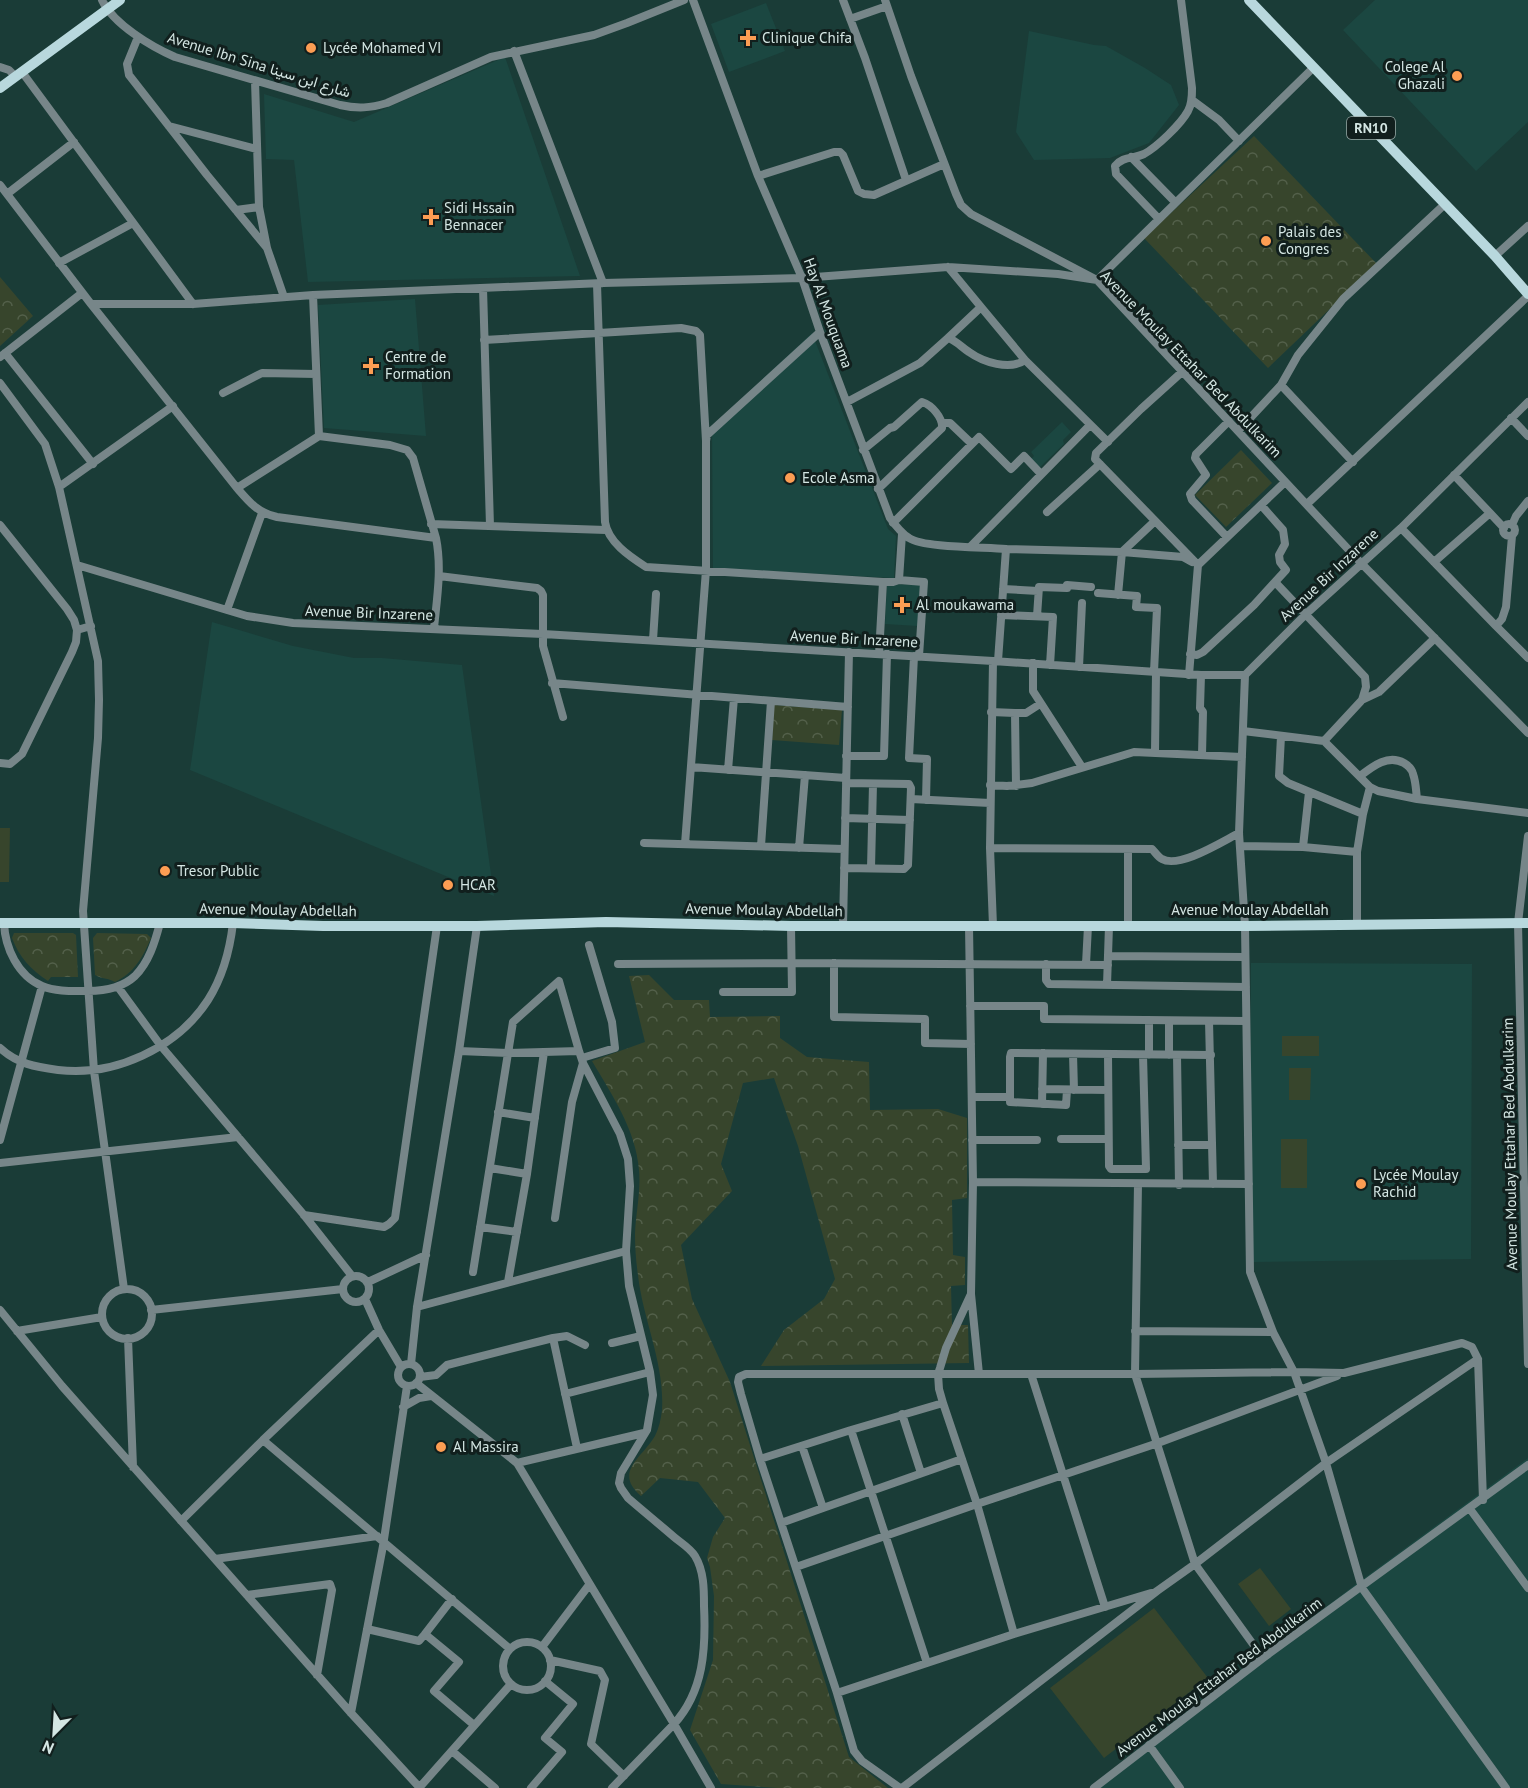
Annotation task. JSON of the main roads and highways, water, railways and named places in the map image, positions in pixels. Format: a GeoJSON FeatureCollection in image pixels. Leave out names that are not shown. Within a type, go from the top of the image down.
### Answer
{"type":"FeatureCollection","features":[{"type":"Feature","properties":{"kind":"main road"},"geometry":{"type":"LineString","coordinates":[[0,88],[105,5],[120,0]]}},
{"type":"Feature","properties":{"kind":"main road","name":"RN10"},"geometry":{"type":"LineString","coordinates":[[1249,0],[1495,256],[1528,295]]}},
{"type":"Feature","properties":{"kind":"main road","name":"Avenue Moulay Abdellah"},"geometry":{"type":"LineString","coordinates":[[2,923],[233,923],[323,926],[477,926],[606,922],[791,926],[1245,926],[1523,923]]}},
{"type":"Feature","properties":{"kind":"place","name":"Clinique Chifa"},"geometry":{"type":"Point","coordinates":[748,38]}},
{"type":"Feature","properties":{"kind":"place","name":"Lycée Mohamed VI"},"geometry":{"type":"Point","coordinates":[311,48]}},
{"type":"Feature","properties":{"kind":"place","name":"Colege Al Ghazali"},"geometry":{"type":"Point","coordinates":[1457,76]}},
{"type":"Feature","properties":{"kind":"place","name":"Sidi Hssain Bennacer"},"geometry":{"type":"Point","coordinates":[431,217]}},
{"type":"Feature","properties":{"kind":"place","name":"Palais des Congres"},"geometry":{"type":"Point","coordinates":[1266,241]}},
{"type":"Feature","properties":{"kind":"place","name":"Centre de Formation"},"geometry":{"type":"Point","coordinates":[371,366]}},
{"type":"Feature","properties":{"kind":"place","name":"Ecole Asma"},"geometry":{"type":"Point","coordinates":[790,478]}},
{"type":"Feature","properties":{"kind":"place","name":"Al moukawama"},"geometry":{"type":"Point","coordinates":[902,605]}},
{"type":"Feature","properties":{"kind":"place","name":"Tresor Public"},"geometry":{"type":"Point","coordinates":[165,871]}},
{"type":"Feature","properties":{"kind":"place","name":"HCAR"},"geometry":{"type":"Point","coordinates":[448,885]}},
{"type":"Feature","properties":{"kind":"place","name":"Lycée Moulay Rachid"},"geometry":{"type":"Point","coordinates":[1361,1184]}},
{"type":"Feature","properties":{"kind":"place","name":"Al Massira"},"geometry":{"type":"Point","coordinates":[441,1447]}}]}
